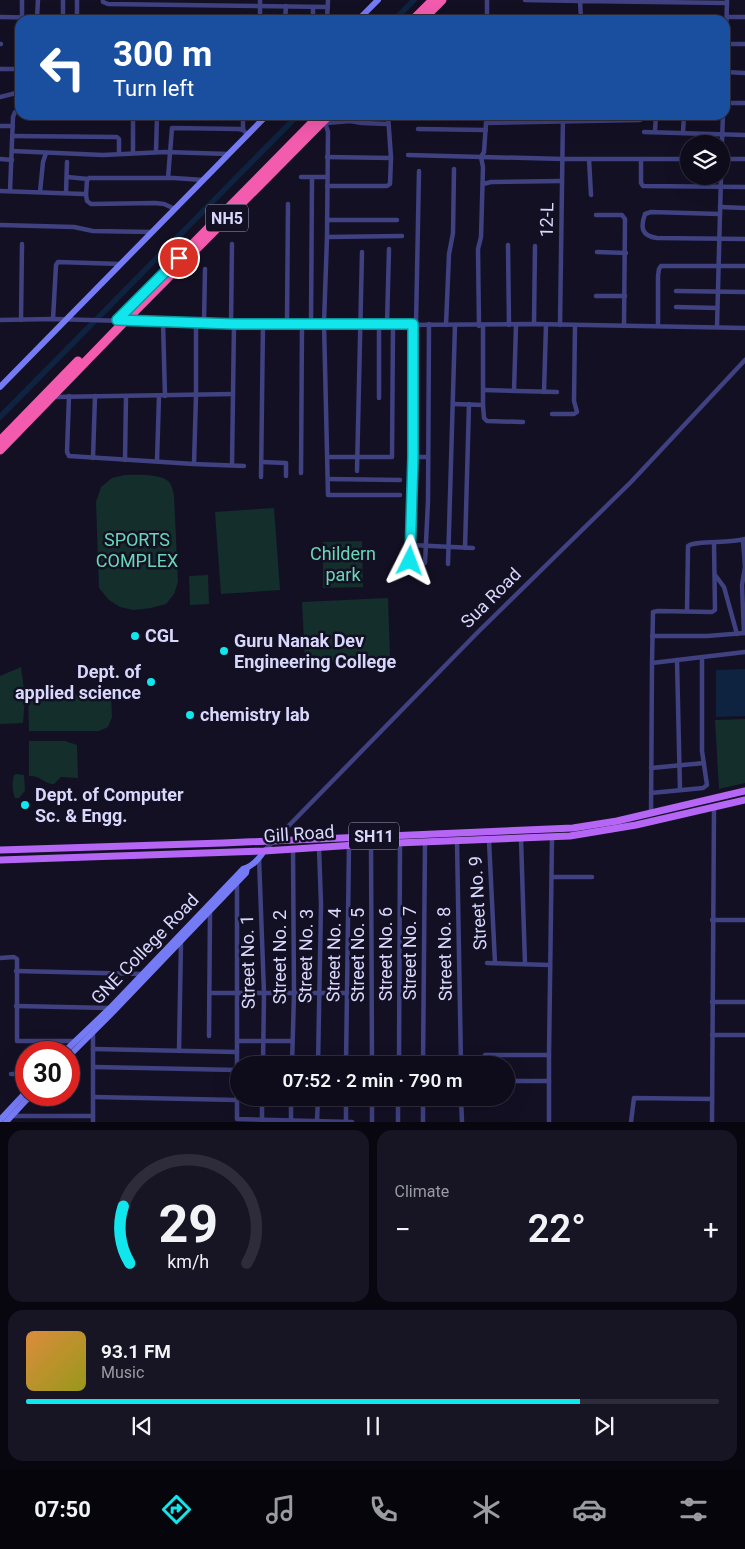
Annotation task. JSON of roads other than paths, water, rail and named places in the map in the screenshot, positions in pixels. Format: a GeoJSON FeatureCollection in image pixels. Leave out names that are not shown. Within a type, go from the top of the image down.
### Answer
{"type":"FeatureCollection","features":[{"type":"Feature","properties":{"kind":"highway"},"geometry":{"type":"LineString","coordinates":[[418,15],[432,0]]}},
{"type":"Feature","properties":{"kind":"highway"},"geometry":{"type":"LineString","coordinates":[[427,15],[442,0]]}},
{"type":"Feature","properties":{"kind":"highway","name":"NH5"},"geometry":{"type":"LineString","coordinates":[[0,441],[118,321],[323,120]]}},
{"type":"Feature","properties":{"kind":"highway","name":"NH5"},"geometry":{"type":"LineString","coordinates":[[0,450],[52,397],[118,321]]}},
{"type":"Feature","properties":{"kind":"main road","name":"Gill Road"},"geometry":{"type":"LineString","coordinates":[[0,850],[274,841],[564,828],[617,821],[745,791]]}},
{"type":"Feature","properties":{"kind":"main road","name":"Gill Road"},"geometry":{"type":"LineString","coordinates":[[0,860],[264,851],[371,844],[552,838],[636,826],[745,800]]}},
{"type":"Feature","properties":{"kind":"street"},"geometry":{"type":"LineString","coordinates":[[22,0],[22,15]]}},
{"type":"Feature","properties":{"kind":"street"},"geometry":{"type":"LineString","coordinates":[[37,15],[38,0]]}},
{"type":"Feature","properties":{"kind":"street"},"geometry":{"type":"LineString","coordinates":[[63,0],[63,15]]}},
{"type":"Feature","properties":{"kind":"street"},"geometry":{"type":"LineString","coordinates":[[76,15],[77,0]]}},
{"type":"Feature","properties":{"kind":"street"},"geometry":{"type":"LineString","coordinates":[[103,0],[105,3],[185,2],[240,6],[328,7]]}},
{"type":"Feature","properties":{"kind":"street"},"geometry":{"type":"LineString","coordinates":[[240,0],[240,6]]}},
{"type":"Feature","properties":{"kind":"street"},"geometry":{"type":"LineString","coordinates":[[260,0],[260,15]]}},
{"type":"Feature","properties":{"kind":"street"},"geometry":{"type":"LineString","coordinates":[[327,15],[328,0]]}},
{"type":"Feature","properties":{"kind":"street"},"geometry":{"type":"LineString","coordinates":[[363,15],[378,0]]}},
{"type":"Feature","properties":{"kind":"street"},"geometry":{"type":"LineString","coordinates":[[487,0],[487,15]]}},
{"type":"Feature","properties":{"kind":"street"},"geometry":{"type":"LineString","coordinates":[[525,0],[727,1],[726,15]]}},
{"type":"Feature","properties":{"kind":"street"},"geometry":{"type":"LineString","coordinates":[[580,1],[581,15]]}},
{"type":"Feature","properties":{"kind":"street"},"geometry":{"type":"LineString","coordinates":[[285,15],[286,6]]}},
{"type":"Feature","properties":{"kind":"street"},"geometry":{"type":"LineString","coordinates":[[313,7],[313,15]]}},
{"type":"Feature","properties":{"kind":"street"},"geometry":{"type":"LineString","coordinates":[[730,16],[745,17]]}},
{"type":"Feature","properties":{"kind":"street"},"geometry":{"type":"LineString","coordinates":[[0,17],[15,18]]}},
{"type":"Feature","properties":{"kind":"street"},"geometry":{"type":"LineString","coordinates":[[730,44],[745,44]]}},
{"type":"Feature","properties":{"kind":"street"},"geometry":{"type":"LineString","coordinates":[[0,69],[15,69]]}},
{"type":"Feature","properties":{"kind":"street"},"geometry":{"type":"LineString","coordinates":[[730,74],[745,73]]}},
{"type":"Feature","properties":{"kind":"street"},"geometry":{"type":"LineString","coordinates":[[0,97],[15,93]]}},
{"type":"Feature","properties":{"kind":"street"},"geometry":{"type":"LineString","coordinates":[[730,103],[745,104]]}},
{"type":"Feature","properties":{"kind":"street"},"geometry":{"type":"LineString","coordinates":[[10,191],[12,136],[15,113]]}},
{"type":"Feature","properties":{"kind":"street"},"geometry":{"type":"LineString","coordinates":[[133,120],[133,152]]}},
{"type":"Feature","properties":{"kind":"street"},"geometry":{"type":"LineString","coordinates":[[156,152],[157,120]]}},
{"type":"Feature","properties":{"kind":"street"},"geometry":{"type":"LineString","coordinates":[[244,120],[246,132]]}},
{"type":"Feature","properties":{"kind":"street"},"geometry":{"type":"LineString","coordinates":[[0,387],[3,380],[69,319],[229,154],[258,120]]}},
{"type":"Feature","properties":{"kind":"street"},"geometry":{"type":"LineString","coordinates":[[325,120],[328,132],[328,237],[324,323],[328,495],[400,495]]}},
{"type":"Feature","properties":{"kind":"street"},"geometry":{"type":"LineString","coordinates":[[342,120],[388,124]]}},
{"type":"Feature","properties":{"kind":"street"},"geometry":{"type":"LineString","coordinates":[[327,186],[389,185],[391,158],[388,120]]}},
{"type":"Feature","properties":{"kind":"street"},"geometry":{"type":"LineString","coordinates":[[486,120],[482,157],[484,167],[481,236],[478,257],[484,418],[487,421],[523,422]]}},
{"type":"Feature","properties":{"kind":"street"},"geometry":{"type":"LineString","coordinates":[[486,123],[640,120]]}},
{"type":"Feature","properties":{"kind":"street"},"geometry":{"type":"LineString","coordinates":[[655,132],[656,120]]}},
{"type":"Feature","properties":{"kind":"street"},"geometry":{"type":"LineString","coordinates":[[683,132],[684,120]]}},
{"type":"Feature","properties":{"kind":"street"},"geometry":{"type":"LineString","coordinates":[[644,132],[722,135],[723,120]]}},
{"type":"Feature","properties":{"kind":"street","name":"12-L"},"geometry":{"type":"LineString","coordinates":[[560,325],[563,123]]}},
{"type":"Feature","properties":{"kind":"street"},"geometry":{"type":"LineString","coordinates":[[0,126],[13,126]]}},
{"type":"Feature","properties":{"kind":"street"},"geometry":{"type":"LineString","coordinates":[[168,178],[172,128],[246,132]]}},
{"type":"Feature","properties":{"kind":"street"},"geometry":{"type":"LineString","coordinates":[[418,128],[486,130]]}},
{"type":"Feature","properties":{"kind":"street"},"geometry":{"type":"LineString","coordinates":[[730,135],[745,136]]}},
{"type":"Feature","properties":{"kind":"street"},"geometry":{"type":"LineString","coordinates":[[12,136],[117,137],[119,139],[119,153]]}},
{"type":"Feature","properties":{"kind":"street"},"geometry":{"type":"LineString","coordinates":[[12,151],[102,155],[133,152],[229,154]]}},
{"type":"Feature","properties":{"kind":"street"},"geometry":{"type":"LineString","coordinates":[[40,192],[43,162],[46,153]]}},
{"type":"Feature","properties":{"kind":"street"},"geometry":{"type":"LineString","coordinates":[[408,154],[563,159],[680,159]]}},
{"type":"Feature","properties":{"kind":"street"},"geometry":{"type":"LineString","coordinates":[[327,157],[391,158]]}},
{"type":"Feature","properties":{"kind":"street"},"geometry":{"type":"LineString","coordinates":[[0,159],[12,160]]}},
{"type":"Feature","properties":{"kind":"street"},"geometry":{"type":"LineString","coordinates":[[589,159],[591,195]]}},
{"type":"Feature","properties":{"kind":"street"},"geometry":{"type":"LineString","coordinates":[[641,159],[641,183],[643,186],[745,187]]}},
{"type":"Feature","properties":{"kind":"street"},"geometry":{"type":"LineString","coordinates":[[730,159],[745,159]]}},
{"type":"Feature","properties":{"kind":"street"},"geometry":{"type":"LineString","coordinates":[[66,193],[67,162]]}},
{"type":"Feature","properties":{"kind":"street"},"geometry":{"type":"LineString","coordinates":[[446,325],[449,254],[453,236],[454,169]]}},
{"type":"Feature","properties":{"kind":"street"},"geometry":{"type":"LineString","coordinates":[[410,561],[420,171]]}},
{"type":"Feature","properties":{"kind":"street"},"geometry":{"type":"LineString","coordinates":[[301,177],[327,176]]}},
{"type":"Feature","properties":{"kind":"street"},"geometry":{"type":"LineString","coordinates":[[67,177],[88,179],[168,178],[203,180]]}},
{"type":"Feature","properties":{"kind":"street"},"geometry":{"type":"LineString","coordinates":[[311,323],[312,177]]}},
{"type":"Feature","properties":{"kind":"street"},"geometry":{"type":"LineString","coordinates":[[88,179],[86,195],[91,204],[155,203],[164,204],[175,209]]}},
{"type":"Feature","properties":{"kind":"street"},"geometry":{"type":"LineString","coordinates":[[482,184],[491,182],[562,182]]}},
{"type":"Feature","properties":{"kind":"street"},"geometry":{"type":"LineString","coordinates":[[717,327],[721,187]]}},
{"type":"Feature","properties":{"kind":"street"},"geometry":{"type":"LineString","coordinates":[[0,191],[86,195]]}},
{"type":"Feature","properties":{"kind":"street"},"geometry":{"type":"LineString","coordinates":[[287,323],[288,204]]}},
{"type":"Feature","properties":{"kind":"street"},"geometry":{"type":"LineString","coordinates":[[720,207],[745,208]]}},
{"type":"Feature","properties":{"kind":"street"},"geometry":{"type":"LineString","coordinates":[[720,214],[650,212],[645,214],[645,234],[649,237],[745,239]]}},
{"type":"Feature","properties":{"kind":"street"},"geometry":{"type":"LineString","coordinates":[[596,215],[622,215],[626,225],[624,326]]}},
{"type":"Feature","properties":{"kind":"street"},"geometry":{"type":"LineString","coordinates":[[327,220],[398,220]]}},
{"type":"Feature","properties":{"kind":"street"},"geometry":{"type":"LineString","coordinates":[[0,225],[74,227],[93,232],[152,232]]}},
{"type":"Feature","properties":{"kind":"street"},"geometry":{"type":"LineString","coordinates":[[328,237],[402,236]]}},
{"type":"Feature","properties":{"kind":"street"},"geometry":{"type":"LineString","coordinates":[[21,320],[22,244]]}},
{"type":"Feature","properties":{"kind":"street"},"geometry":{"type":"LineString","coordinates":[[232,244],[232,465]]}},
{"type":"Feature","properties":{"kind":"street"},"geometry":{"type":"LineString","coordinates":[[508,245],[508,325]]}},
{"type":"Feature","properties":{"kind":"street"},"geometry":{"type":"LineString","coordinates":[[534,324],[536,246]]}},
{"type":"Feature","properties":{"kind":"street"},"geometry":{"type":"LineString","coordinates":[[387,324],[389,249]]}},
{"type":"Feature","properties":{"kind":"street"},"geometry":{"type":"LineString","coordinates":[[357,471],[362,252]]}},
{"type":"Feature","properties":{"kind":"street"},"geometry":{"type":"LineString","coordinates":[[597,252],[626,253]]}},
{"type":"Feature","properties":{"kind":"street"},"geometry":{"type":"LineString","coordinates":[[53,319],[56,263],[62,261],[121,264]]}},
{"type":"Feature","properties":{"kind":"street"},"geometry":{"type":"LineString","coordinates":[[658,326],[658,276],[661,266],[745,266]]}},
{"type":"Feature","properties":{"kind":"street"},"geometry":{"type":"LineString","coordinates":[[204,323],[205,269]]}},
{"type":"Feature","properties":{"kind":"street"},"geometry":{"type":"LineString","coordinates":[[676,291],[745,292]]}},
{"type":"Feature","properties":{"kind":"street"},"geometry":{"type":"LineString","coordinates":[[596,296],[625,296]]}},
{"type":"Feature","properties":{"kind":"street"},"geometry":{"type":"LineString","coordinates":[[676,307],[717,308]]}},
{"type":"Feature","properties":{"kind":"street"},"geometry":{"type":"LineString","coordinates":[[0,320],[69,319],[233,324],[534,324],[745,328]]}},
{"type":"Feature","properties":{"kind":"street"},"geometry":{"type":"LineString","coordinates":[[157,462],[162,396],[163,322]]}},
{"type":"Feature","properties":{"kind":"street"},"geometry":{"type":"LineString","coordinates":[[194,464],[196,323]]}},
{"type":"Feature","properties":{"kind":"street"},"geometry":{"type":"LineString","coordinates":[[262,477],[263,323]]}},
{"type":"Feature","properties":{"kind":"street"},"geometry":{"type":"LineString","coordinates":[[302,323],[302,474]]}},
{"type":"Feature","properties":{"kind":"street"},"geometry":{"type":"LineString","coordinates":[[379,324],[380,398]]}},
{"type":"Feature","properties":{"kind":"street"},"geometry":{"type":"LineString","coordinates":[[425,563],[429,324]]}},
{"type":"Feature","properties":{"kind":"street"},"geometry":{"type":"LineString","coordinates":[[328,457],[392,457],[393,325]]}},
{"type":"Feature","properties":{"kind":"street"},"geometry":{"type":"LineString","coordinates":[[448,564],[455,325]]}},
{"type":"Feature","properties":{"kind":"street"},"geometry":{"type":"LineString","coordinates":[[514,391],[516,325]]}},
{"type":"Feature","properties":{"kind":"street"},"geometry":{"type":"LineString","coordinates":[[544,392],[546,325]]}},
{"type":"Feature","properties":{"kind":"street"},"geometry":{"type":"LineString","coordinates":[[552,414],[574,414],[577,412],[574,401],[575,326]]}},
{"type":"Feature","properties":{"kind":"street","name":"Sua Road"},"geometry":{"type":"LineString","coordinates":[[259,858],[470,640],[631,482],[745,360]]}},
{"type":"Feature","properties":{"kind":"street"},"geometry":{"type":"LineString","coordinates":[[484,390],[557,392]]}},
{"type":"Feature","properties":{"kind":"street"},"geometry":{"type":"LineString","coordinates":[[52,397],[233,394]]}},
{"type":"Feature","properties":{"kind":"street"},"geometry":{"type":"LineString","coordinates":[[69,396],[68,454],[71,456],[244,466]]}},
{"type":"Feature","properties":{"kind":"street"},"geometry":{"type":"LineString","coordinates":[[94,458],[95,396]]}},
{"type":"Feature","properties":{"kind":"street"},"geometry":{"type":"LineString","coordinates":[[125,460],[126,396]]}},
{"type":"Feature","properties":{"kind":"street"},"geometry":{"type":"LineString","coordinates":[[454,404],[483,405]]}},
{"type":"Feature","properties":{"kind":"street"},"geometry":{"type":"LineString","coordinates":[[465,548],[469,404]]}},
{"type":"Feature","properties":{"kind":"street"},"geometry":{"type":"LineString","coordinates":[[413,457],[428,457]]}},
{"type":"Feature","properties":{"kind":"street"},"geometry":{"type":"LineString","coordinates":[[262,462],[286,463],[286,476]]}},
{"type":"Feature","properties":{"kind":"street"},"geometry":{"type":"LineString","coordinates":[[328,479],[400,480]]}},
{"type":"Feature","properties":{"kind":"street"},"geometry":{"type":"LineString","coordinates":[[652,636],[744,633],[742,585],[744,540],[696,543],[688,546],[687,612]]}},
{"type":"Feature","properties":{"kind":"street"},"geometry":{"type":"LineString","coordinates":[[651,813],[653,612],[712,612],[716,610],[714,543]]}},
{"type":"Feature","properties":{"kind":"street"},"geometry":{"type":"LineString","coordinates":[[411,545],[473,548]]}},
{"type":"Feature","properties":{"kind":"street"},"geometry":{"type":"LineString","coordinates":[[715,575],[724,587],[737,634]]}},
{"type":"Feature","properties":{"kind":"street"},"geometry":{"type":"LineString","coordinates":[[652,663],[745,652]]}},
{"type":"Feature","properties":{"kind":"street"},"geometry":{"type":"LineString","coordinates":[[651,793],[707,786],[702,745],[702,657]]}},
{"type":"Feature","properties":{"kind":"street"},"geometry":{"type":"LineString","coordinates":[[677,660],[680,790]]}},
{"type":"Feature","properties":{"kind":"street"},"geometry":{"type":"LineString","coordinates":[[651,768],[704,763]]}},
{"type":"Feature","properties":{"kind":"street"},"geometry":{"type":"LineString","coordinates":[[712,1122],[714,808]]}},
{"type":"Feature","properties":{"kind":"street"},"geometry":{"type":"LineString","coordinates":[[549,1122],[548,1055],[552,838]]}},
{"type":"Feature","properties":{"kind":"street"},"geometry":{"type":"LineString","coordinates":[[521,839],[525,964]]}},
{"type":"Feature","properties":{"kind":"street","name":"Street No. 9"},"geometry":{"type":"LineString","coordinates":[[489,840],[495,963]]}},
{"type":"Feature","properties":{"kind":"street","name":"Street No. 7"},"geometry":{"type":"LineString","coordinates":[[423,1056],[425,842]]}},
{"type":"Feature","properties":{"kind":"street","name":"Street No. 8"},"geometry":{"type":"LineString","coordinates":[[457,842],[461,1056]]}},
{"type":"Feature","properties":{"kind":"street","name":"Street No. 6"},"geometry":{"type":"LineString","coordinates":[[399,1056],[400,843]]}},
{"type":"Feature","properties":{"kind":"street","name":"Street No. 5"},"geometry":{"type":"LineString","coordinates":[[371,844],[372,1056]]}},
{"type":"Feature","properties":{"kind":"street","name":"Street No. 4"},"geometry":{"type":"LineString","coordinates":[[346,1056],[349,846]]}},
{"type":"Feature","properties":{"kind":"street","name":"Street No. 3"},"geometry":{"type":"LineString","coordinates":[[318,1056],[321,904],[319,848]]}},
{"type":"Feature","properties":{"kind":"street","name":"Street No. 2"},"geometry":{"type":"LineString","coordinates":[[292,1056],[294,994],[293,849]]}},
{"type":"Feature","properties":{"kind":"street","name":"GNE College Road"},"geometry":{"type":"LineString","coordinates":[[76,1041],[243,869],[259,858]]}},
{"type":"Feature","properties":{"kind":"street","name":"Street No. 1"},"geometry":{"type":"LineString","coordinates":[[259,858],[264,993],[262,1056]]}},
{"type":"Feature","properties":{"kind":"street","name":"GNE College Road"},"geometry":{"type":"LineString","coordinates":[[80,1045],[246,873],[247,868]]}},
{"type":"Feature","properties":{"kind":"street"},"geometry":{"type":"LineString","coordinates":[[552,877],[592,877]]}},
{"type":"Feature","properties":{"kind":"street"},"geometry":{"type":"LineString","coordinates":[[237,882],[237,1056]]}},
{"type":"Feature","properties":{"kind":"street"},"geometry":{"type":"LineString","coordinates":[[209,1036],[210,910]]}},
{"type":"Feature","properties":{"kind":"street"},"geometry":{"type":"LineString","coordinates":[[712,920],[745,920]]}},
{"type":"Feature","properties":{"kind":"street"},"geometry":{"type":"LineString","coordinates":[[180,1051],[181,940]]}},
{"type":"Feature","properties":{"kind":"street"},"geometry":{"type":"LineString","coordinates":[[0,958],[16,958],[17,1041]]}},
{"type":"Feature","properties":{"kind":"street"},"geometry":{"type":"LineString","coordinates":[[487,963],[550,965]]}},
{"type":"Feature","properties":{"kind":"street"},"geometry":{"type":"LineString","coordinates":[[16,971],[142,974]]}},
{"type":"Feature","properties":{"kind":"street"},"geometry":{"type":"LineString","coordinates":[[210,992],[347,993]]}},
{"type":"Feature","properties":{"kind":"street"},"geometry":{"type":"LineString","coordinates":[[712,1002],[745,1002]]}},
{"type":"Feature","properties":{"kind":"street"},"geometry":{"type":"LineString","coordinates":[[16,1006],[110,1008]]}},
{"type":"Feature","properties":{"kind":"street"},"geometry":{"type":"LineString","coordinates":[[9,1119],[93,1119],[93,1031]]}},
{"type":"Feature","properties":{"kind":"street"},"geometry":{"type":"LineString","coordinates":[[712,1035],[745,1035]]}},
{"type":"Feature","properties":{"kind":"street"},"geometry":{"type":"LineString","coordinates":[[237,1041],[292,1041]]}},
{"type":"Feature","properties":{"kind":"street"},"geometry":{"type":"LineString","coordinates":[[93,1049],[237,1052]]}},
{"type":"Feature","properties":{"kind":"street"},"geometry":{"type":"LineString","coordinates":[[485,1055],[548,1055]]}},
{"type":"Feature","properties":{"kind":"street"},"geometry":{"type":"LineString","coordinates":[[94,1067],[230,1070]]}},
{"type":"Feature","properties":{"kind":"street"},"geometry":{"type":"LineString","coordinates":[[515,1081],[548,1081]]}},
{"type":"Feature","properties":{"kind":"street"},"geometry":{"type":"LineString","coordinates":[[94,1097],[230,1100]]}},
{"type":"Feature","properties":{"kind":"street"},"geometry":{"type":"LineString","coordinates":[[631,1122],[634,1098],[712,1099]]}},
{"type":"Feature","properties":{"kind":"street"},"geometry":{"type":"LineString","coordinates":[[0,1120],[15,1104]]}},
{"type":"Feature","properties":{"kind":"street"},"geometry":{"type":"LineString","coordinates":[[9,1119],[21,1106]]}},
{"type":"Feature","properties":{"kind":"street"},"geometry":{"type":"LineString","coordinates":[[237,1106],[237,1120],[352,1122]]}},
{"type":"Feature","properties":{"kind":"street"},"geometry":{"type":"LineString","coordinates":[[262,1106],[262,1120]]}},
{"type":"Feature","properties":{"kind":"street"},"geometry":{"type":"LineString","coordinates":[[291,1121],[292,1106]]}},
{"type":"Feature","properties":{"kind":"street"},"geometry":{"type":"LineString","coordinates":[[317,1121],[318,1106]]}},
{"type":"Feature","properties":{"kind":"street"},"geometry":{"type":"LineString","coordinates":[[346,1106],[346,1121]]}},
{"type":"Feature","properties":{"kind":"street"},"geometry":{"type":"LineString","coordinates":[[372,1106],[372,1122]]}},
{"type":"Feature","properties":{"kind":"street"},"geometry":{"type":"LineString","coordinates":[[398,1106],[398,1122]]}},
{"type":"Feature","properties":{"kind":"street"},"geometry":{"type":"LineString","coordinates":[[423,1106],[423,1122]]}},
{"type":"Feature","properties":{"kind":"street"},"geometry":{"type":"LineString","coordinates":[[462,1106],[462,1122]]}},
{"type":"Feature","properties":{"kind":"water"},"geometry":{"type":"Polygon","coordinates":[[[745,669],[745,716],[716,717],[716,670],[745,669]]]}},
{"type":"Feature","properties":{"kind":"waterway"},"geometry":{"type":"LineString","coordinates":[[399,15],[414,0]]}},
{"type":"Feature","properties":{"kind":"waterway"},"geometry":{"type":"LineString","coordinates":[[0,417],[293,120]]}},
{"type":"Feature","properties":{"kind":"place","name":"CGL"},"geometry":{"type":"Point","coordinates":[135,636]}},
{"type":"Feature","properties":{"kind":"place","name":"Guru Nanak Dev Engineering College"},"geometry":{"type":"Point","coordinates":[224,651]}},
{"type":"Feature","properties":{"kind":"place","name":"Dept. of applied science"},"geometry":{"type":"Point","coordinates":[151,682]}},
{"type":"Feature","properties":{"kind":"place","name":"chemistry lab"},"geometry":{"type":"Point","coordinates":[190,715]}},
{"type":"Feature","properties":{"kind":"place","name":"Dept. of Computer Sc. & Engg."},"geometry":{"type":"Point","coordinates":[25,805]}},
{"type":"Feature","properties":{"kind":"park label","name":"SPORTS COMPLEX"},"geometry":{"type":"Point","coordinates":[137,550]}},
{"type":"Feature","properties":{"kind":"park label","name":"Childern park"},"geometry":{"type":"Point","coordinates":[343,564]}}]}
